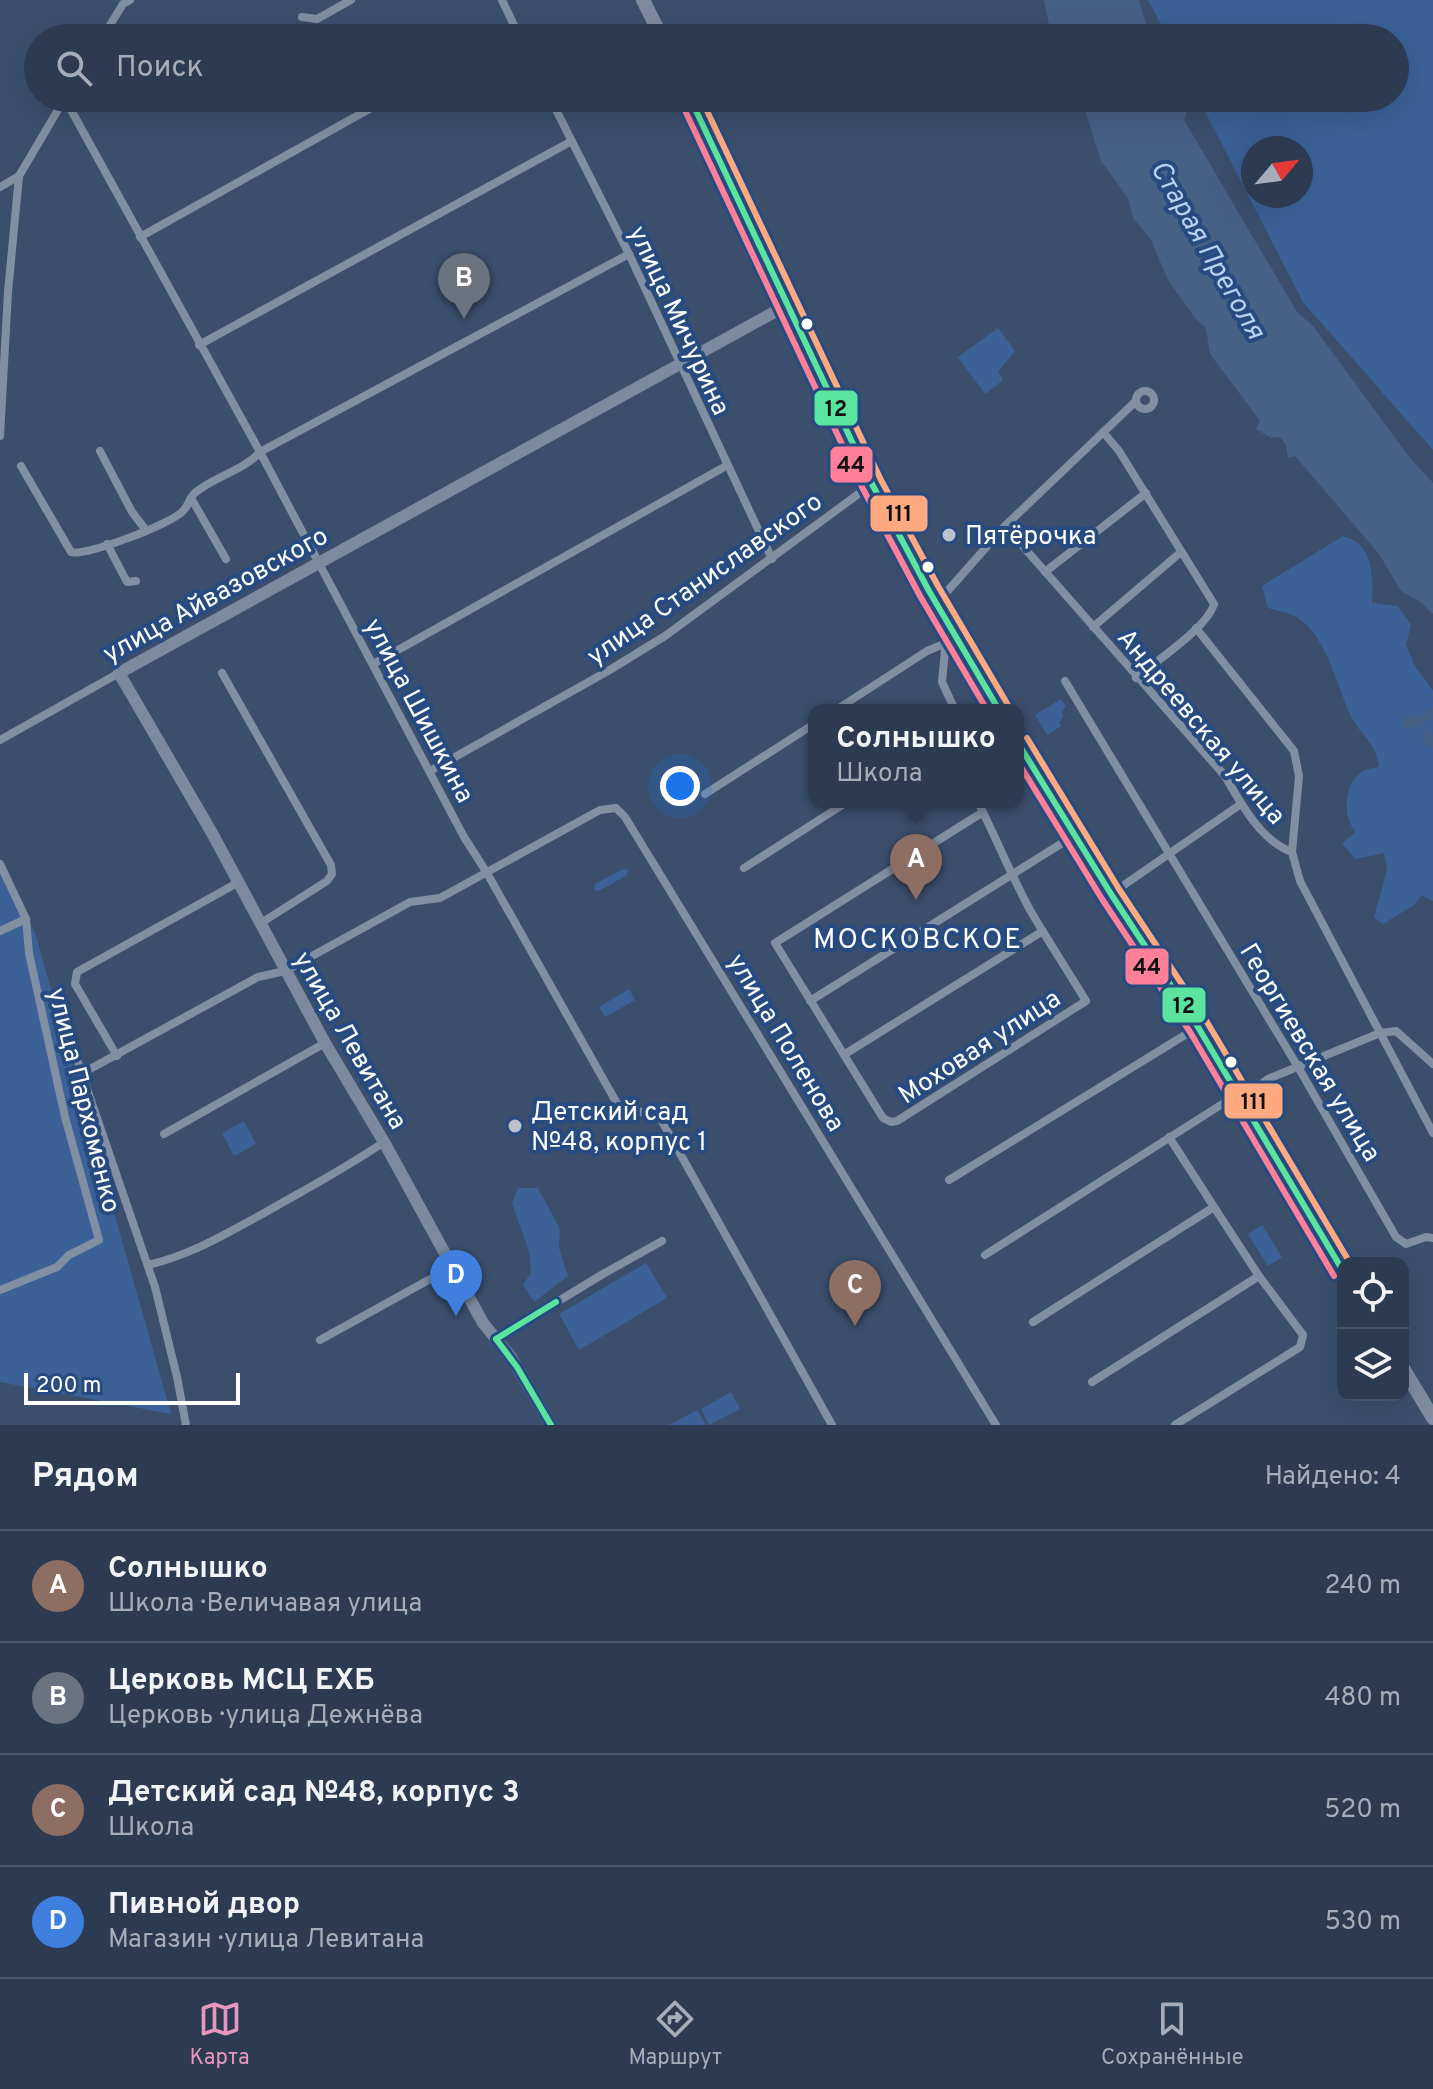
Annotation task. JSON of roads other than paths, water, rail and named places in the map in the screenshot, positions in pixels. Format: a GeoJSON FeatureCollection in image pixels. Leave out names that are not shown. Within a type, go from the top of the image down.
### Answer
{"type":"FeatureCollection","features":[{"type":"Feature","properties":{"kind":"main road"},"geometry":{"type":"LineString","coordinates":[[643,0],[655,24]]}},
{"type":"Feature","properties":{"kind":"main road"},"geometry":{"type":"LineString","coordinates":[[697,112],[872,484],[936,604],[995,704]]}},
{"type":"Feature","properties":{"kind":"main road"},"geometry":{"type":"LineString","coordinates":[[1024,753],[1198,1027],[1337,1261]]}},
{"type":"Feature","properties":{"kind":"main road"},"geometry":{"type":"LineString","coordinates":[[1409,1378],[1433,1418]]}},
{"type":"Feature","properties":{"kind":"street"},"geometry":{"type":"LineString","coordinates":[[111,24],[123,4],[130,0]]}},
{"type":"Feature","properties":{"kind":"street"},"geometry":{"type":"LineString","coordinates":[[302,17],[317,19],[351,0]]}},
{"type":"Feature","properties":{"kind":"street"},"geometry":{"type":"LineString","coordinates":[[502,0],[513,24]]}},
{"type":"Feature","properties":{"kind":"street"},"geometry":{"type":"LineString","coordinates":[[0,436],[8,292],[19,176],[57,112]]}},
{"type":"Feature","properties":{"kind":"street","name":"улица Шишкина"},"geometry":{"type":"LineString","coordinates":[[73,112],[260,452],[464,837],[619,1107],[659,1116],[832,1425]]}},
{"type":"Feature","properties":{"kind":"street"},"geometry":{"type":"LineString","coordinates":[[140,237],[364,112]]}},
{"type":"Feature","properties":{"kind":"street","name":"улица Мичурина"},"geometry":{"type":"LineString","coordinates":[[556,112],[629,254],[772,559]]}},
{"type":"Feature","properties":{"kind":"street"},"geometry":{"type":"LineString","coordinates":[[199,345],[570,142]]}},
{"type":"Feature","properties":{"kind":"street"},"geometry":{"type":"LineString","coordinates":[[0,187],[19,176]]}},
{"type":"Feature","properties":{"kind":"street"},"geometry":{"type":"LineString","coordinates":[[21,466],[74,554],[107,544],[183,512],[193,493],[260,452],[629,254]]}},
{"type":"Feature","properties":{"kind":"street","name":"улица Айвазовского"},"geometry":{"type":"LineString","coordinates":[[0,740],[789,304]]}},
{"type":"Feature","properties":{"kind":"street"},"geometry":{"type":"LineString","coordinates":[[936,604],[1005,526],[1136,401]]}},
{"type":"Feature","properties":{"kind":"street"},"geometry":{"type":"LineString","coordinates":[[1103,432],[1119,451],[1214,604],[1211,613],[1196,628],[1136,678]]}},
{"type":"Feature","properties":{"kind":"street"},"geometry":{"type":"LineString","coordinates":[[100,451],[132,512],[145,529]]}},
{"type":"Feature","properties":{"kind":"street"},"geometry":{"type":"LineString","coordinates":[[373,664],[726,466]]}},
{"type":"Feature","properties":{"kind":"street","name":"улица Станиславского"},"geometry":{"type":"LineString","coordinates":[[430,771],[654,643],[872,484]]}},
{"type":"Feature","properties":{"kind":"street"},"geometry":{"type":"LineString","coordinates":[[1045,572],[1146,493]]}},
{"type":"Feature","properties":{"kind":"street"},"geometry":{"type":"LineString","coordinates":[[191,498],[226,559]]}},
{"type":"Feature","properties":{"kind":"street","name":"Андреевская улица"},"geometry":{"type":"LineString","coordinates":[[1005,526],[1225,776],[1241,804],[1277,847],[1292,852],[1300,881],[1433,1133]]}},
{"type":"Feature","properties":{"kind":"street"},"geometry":{"type":"LineString","coordinates":[[107,544],[127,582],[136,581]]}},
{"type":"Feature","properties":{"kind":"street"},"geometry":{"type":"LineString","coordinates":[[1093,627],[1181,552]]}},
{"type":"Feature","properties":{"kind":"street"},"geometry":{"type":"LineString","coordinates":[[949,627],[942,682],[952,704]]}},
{"type":"Feature","properties":{"kind":"street"},"geometry":{"type":"LineString","coordinates":[[1196,628],[1294,751],[1299,776],[1292,852]]}},
{"type":"Feature","properties":{"kind":"street"},"geometry":{"type":"LineString","coordinates":[[845,704],[927,651],[946,643]]}},
{"type":"Feature","properties":{"kind":"street","name":"улица Левитана"},"geometry":{"type":"LineString","coordinates":[[119,673],[239,882],[285,971],[384,1142],[483,1323],[517,1367],[551,1425]]}},
{"type":"Feature","properties":{"kind":"street"},"geometry":{"type":"LineString","coordinates":[[222,673],[331,865],[332,874],[327,881],[261,923]]}},
{"type":"Feature","properties":{"kind":"street","name":"Георгиевская улица"},"geometry":{"type":"LineString","coordinates":[[1065,681],[1298,1067],[1396,1237],[1406,1244],[1426,1237],[1433,1238]]}},
{"type":"Feature","properties":{"kind":"street"},"geometry":{"type":"LineString","coordinates":[[705,794],[808,728]]}},
{"type":"Feature","properties":{"kind":"street"},"geometry":{"type":"LineString","coordinates":[[1111,894],[1241,804]]}},
{"type":"Feature","properties":{"kind":"street","name":"улица Поленова"},"geometry":{"type":"LineString","coordinates":[[81,1074],[258,977],[285,971],[406,904],[440,898],[606,807],[616,808],[623,813],[996,1425]]}},
{"type":"Feature","properties":{"kind":"street"},"geometry":{"type":"LineString","coordinates":[[744,868],[838,808]]}},
{"type":"Feature","properties":{"kind":"street","name":"Моховая улица"},"geometry":{"type":"LineString","coordinates":[[981,808],[983,812],[1012,875],[1086,1001],[891,1122],[883,1118],[775,943],[983,812]]}},
{"type":"Feature","properties":{"kind":"street"},"geometry":{"type":"LineString","coordinates":[[810,1001],[1075,835]]}},
{"type":"Feature","properties":{"kind":"street","name":"улица Пархоменко"},"geometry":{"type":"LineString","coordinates":[[0,864],[26,919],[29,953],[65,1117],[99,1240],[69,1255],[57,1267],[0,1290]]}},
{"type":"Feature","properties":{"kind":"street","name":"улица Пархоменко"},"geometry":{"type":"LineString","coordinates":[[117,1056],[75,984],[77,972],[239,882]]}},
{"type":"Feature","properties":{"kind":"street"},"geometry":{"type":"LineString","coordinates":[[0,931],[26,919]]}},
{"type":"Feature","properties":{"kind":"street"},"geometry":{"type":"LineString","coordinates":[[845,1054],[1043,931]]}},
{"type":"Feature","properties":{"kind":"street"},"geometry":{"type":"LineString","coordinates":[[949,1180],[1198,1027]]}},
{"type":"Feature","properties":{"kind":"street"},"geometry":{"type":"LineString","coordinates":[[985,1255],[1169,1137],[1268,1079],[1380,1033],[1396,1031],[1433,1064]]}},
{"type":"Feature","properties":{"kind":"street"},"geometry":{"type":"LineString","coordinates":[[164,1134],[325,1043]]}},
{"type":"Feature","properties":{"kind":"street"},"geometry":{"type":"LineString","coordinates":[[74,1051],[148,1265],[186,1425]]}},
{"type":"Feature","properties":{"kind":"street"},"geometry":{"type":"LineString","coordinates":[[1169,1137],[1259,1276],[1303,1335],[1300,1347],[1175,1425]]}},
{"type":"Feature","properties":{"kind":"street"},"geometry":{"type":"LineString","coordinates":[[148,1265],[176,1259],[211,1243],[355,1162],[384,1142]]}},
{"type":"Feature","properties":{"kind":"street"},"geometry":{"type":"LineString","coordinates":[[1033,1322],[1214,1207]]}},
{"type":"Feature","properties":{"kind":"street"},"geometry":{"type":"LineString","coordinates":[[496,1339],[662,1241]]}},
{"type":"Feature","properties":{"kind":"street"},"geometry":{"type":"LineString","coordinates":[[320,1340],[452,1267]]}},
{"type":"Feature","properties":{"kind":"street"},"geometry":{"type":"LineString","coordinates":[[1092,1382],[1259,1276]]}},
{"type":"Feature","properties":{"kind":"water"},"geometry":{"type":"Polygon","coordinates":[[[1044,0],[1139,0],[1146,24],[1049,24],[1044,0]]]}},
{"type":"Feature","properties":{"kind":"water","name":"Старая Преголя"},"geometry":{"type":"Polygon","coordinates":[[[1085,112],[1187,112],[1184,120],[1297,312],[1313,326],[1407,454],[1433,483],[1433,614],[1401,591],[1379,554],[1295,456],[1288,458],[1286,445],[1280,437],[1272,438],[1256,429],[1260,421],[1210,354],[1206,328],[1195,318],[1168,280],[1150,238],[1133,218],[1128,198],[1101,161],[1085,112]]]}},
{"type":"Feature","properties":{"kind":"water"},"geometry":{"type":"Polygon","coordinates":[[[1433,706],[1433,716],[1423,723],[1428,733],[1433,735],[1433,750],[1422,741],[1426,735],[1420,724],[1405,728],[1403,723],[1405,717],[1422,715],[1433,706]]]}},
{"type":"Feature","properties":{"kind":"place","name":"Церковь МСЦ ЕХБ"},"geometry":{"type":"Point","coordinates":[464,319]}},
{"type":"Feature","properties":{"kind":"place","name":"Пятёрочка"},"geometry":{"type":"Point","coordinates":[949,535]}},
{"type":"Feature","properties":{"kind":"place","name":"Солнышко"},"geometry":{"type":"Point","coordinates":[916,900]}},
{"type":"Feature","properties":{"kind":"place","name":"Детский сад №48, корпус 1"},"geometry":{"type":"Point","coordinates":[515,1126]}},
{"type":"Feature","properties":{"kind":"place","name":"Пивной двор"},"geometry":{"type":"Point","coordinates":[456,1316]}},
{"type":"Feature","properties":{"kind":"place","name":"Детский сад №48, корпус 3"},"geometry":{"type":"Point","coordinates":[855,1326]}},
{"type":"Feature","properties":{"kind":"district","name":"МОСКОВСКОЕ"},"geometry":{"type":"Point","coordinates":[918,938]}}]}
